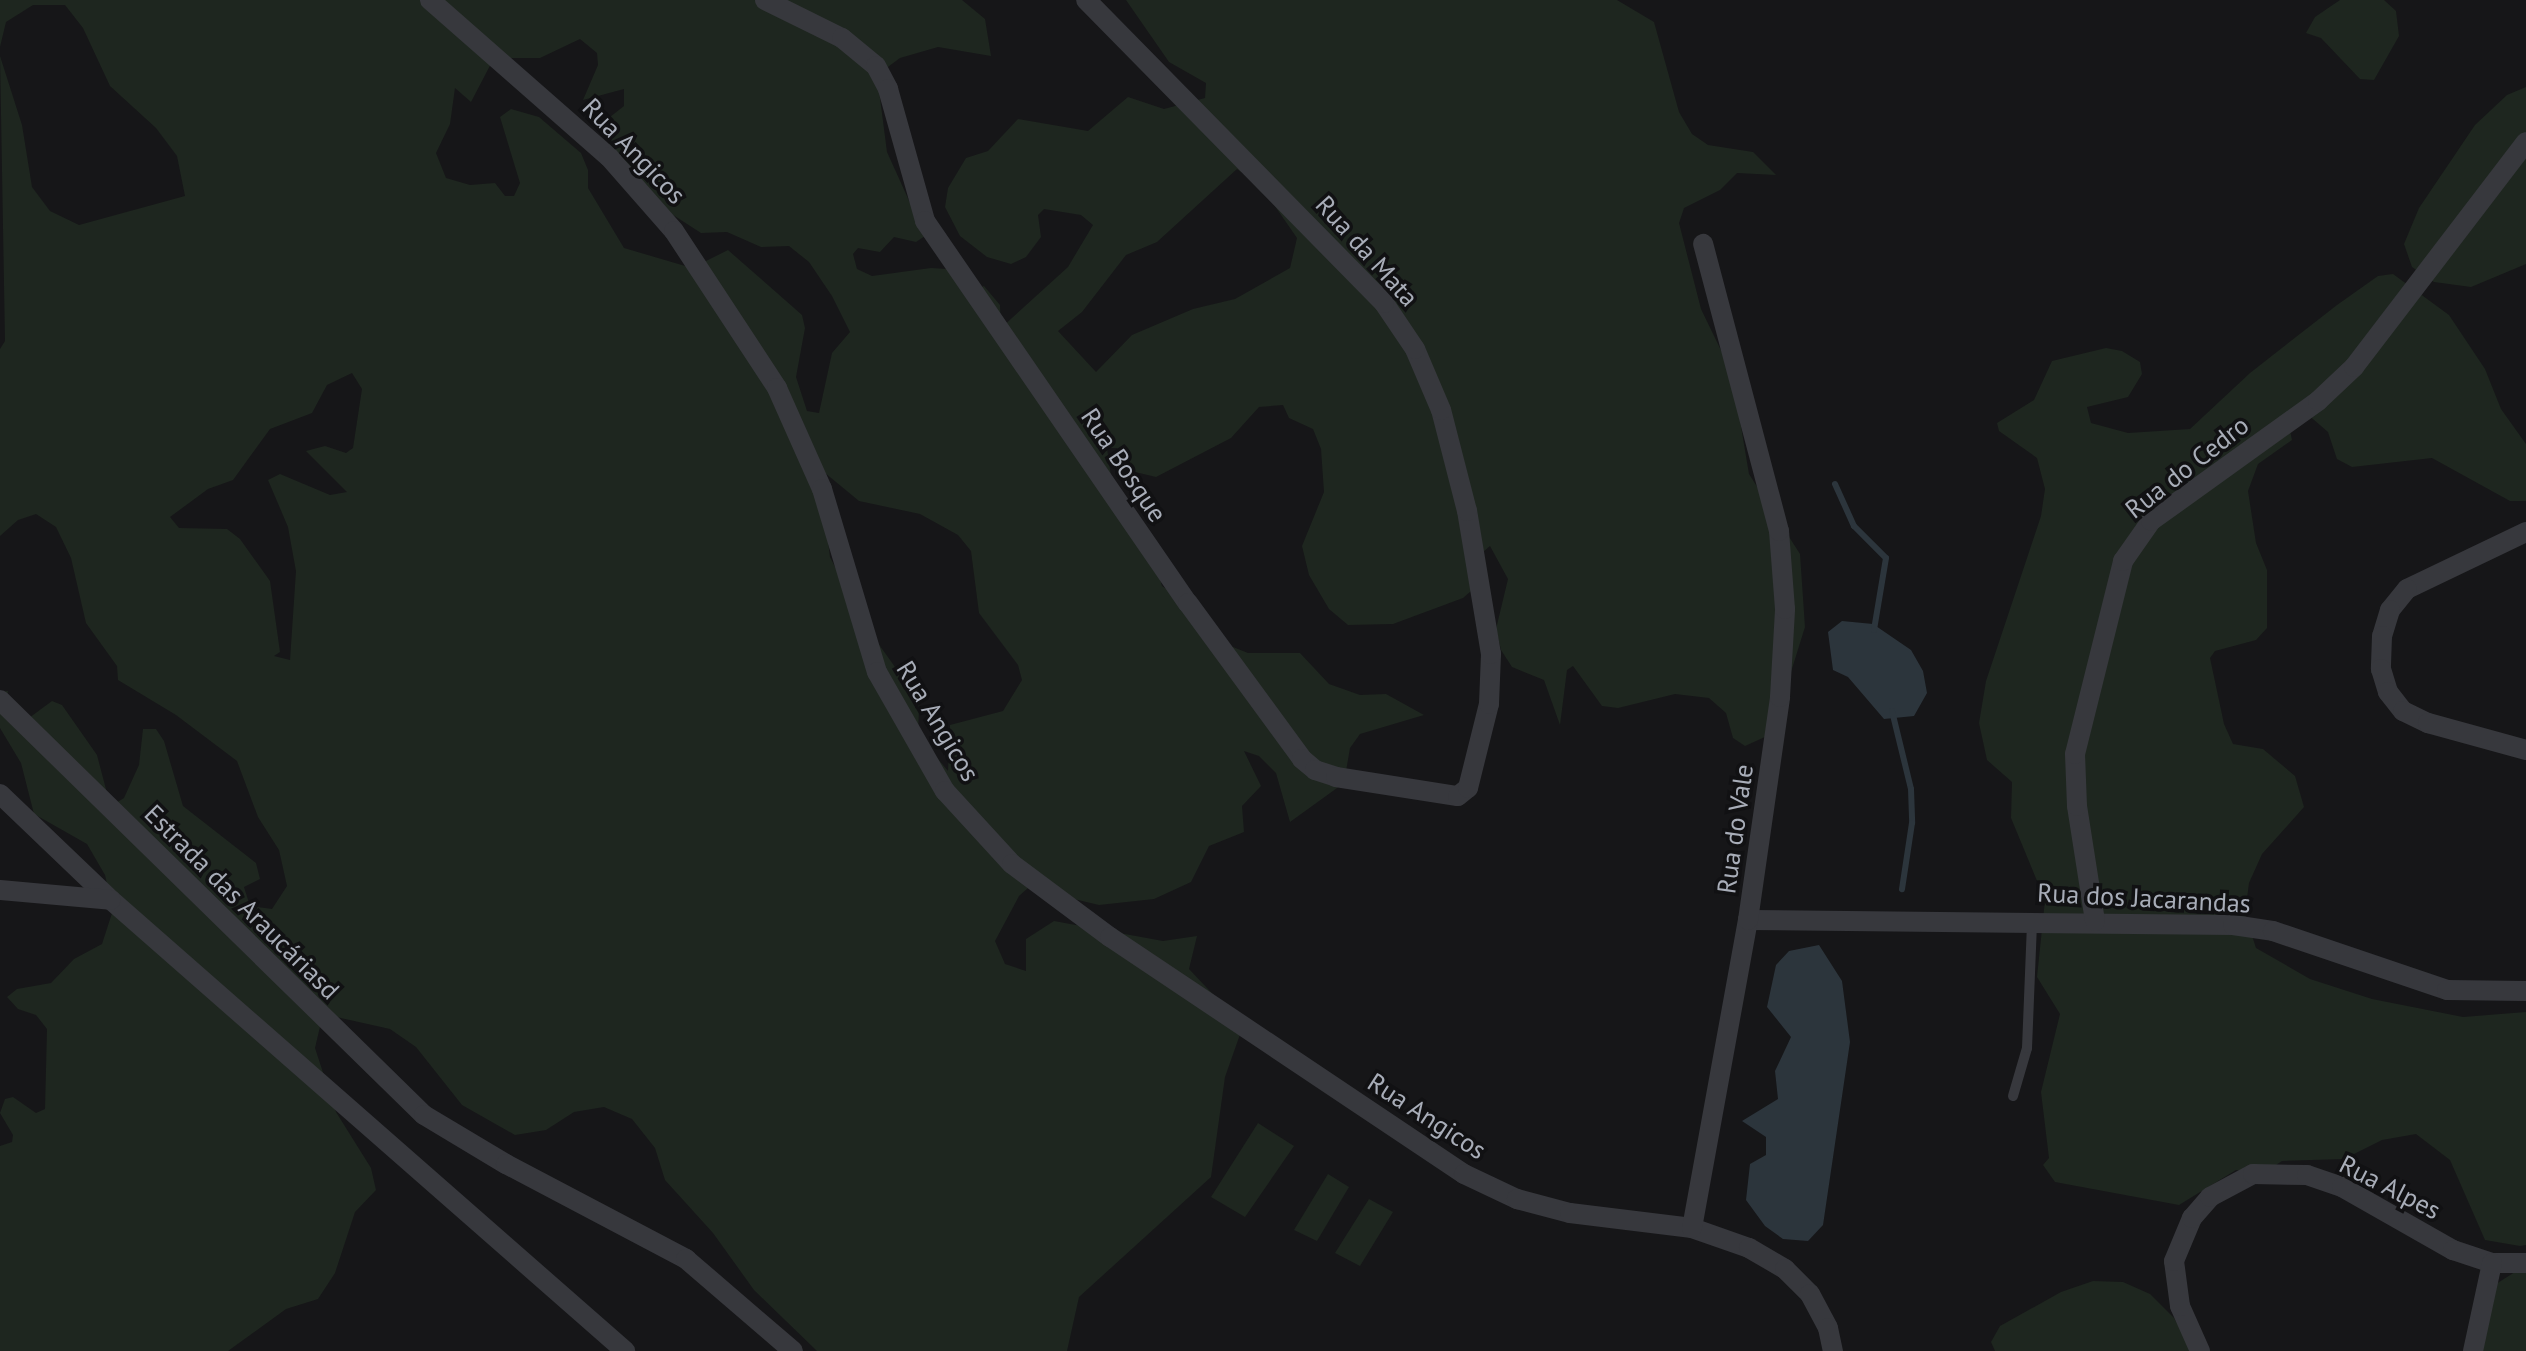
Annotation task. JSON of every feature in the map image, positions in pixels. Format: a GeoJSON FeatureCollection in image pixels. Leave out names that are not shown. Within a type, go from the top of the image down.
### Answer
{"type":"FeatureCollection","features":[{"type":"Feature","properties":{"kind":"street","name":"Rua Angicos"},"geometry":{"type":"LineString","coordinates":[[430,0],[609,157],[674,231],[777,388],[822,489],[877,672],[945,791],[1012,864],[1110,937],[1464,1174],[1517,1199],[1570,1213],[1692,1228]]}},
{"type":"Feature","properties":{"kind":"street","name":"Rua Bosque"},"geometry":{"type":"LineString","coordinates":[[765,0],[842,38],[876,66],[888,89],[925,221],[1188,603],[1302,759],[1315,770],[1336,777],[1458,796],[1468,788],[1489,704]]}},
{"type":"Feature","properties":{"kind":"street","name":"Rua da Mata"},"geometry":{"type":"LineString","coordinates":[[1086,0],[1384,303],[1415,349],[1441,410],[1484,591],[1491,654],[1489,704]]}},
{"type":"Feature","properties":{"kind":"street","name":"Rua do Cedro"},"geometry":{"type":"LineString","coordinates":[[2095,921],[2077,806],[2075,754],[2123,561],[2151,521],[2318,401],[2354,367],[2526,142]]}},
{"type":"Feature","properties":{"kind":"street","name":"Rua do Vale"},"geometry":{"type":"LineString","coordinates":[[1692,1228],[1748,920],[1780,697],[1785,609],[1779,531],[1703,244]]}},
{"type":"Feature","properties":{"kind":"street"},"geometry":{"type":"LineString","coordinates":[[2526,532],[2407,589],[2390,610],[2382,636],[2381,669],[2388,692],[2403,711],[2428,723],[2526,750]]}},
{"type":"Feature","properties":{"kind":"street","name":"Estrada das Araucáriasd"},"geometry":{"type":"LineString","coordinates":[[0,700],[400,1094],[453,1135],[686,1259],[793,1351]]}},
{"type":"Feature","properties":{"kind":"street"},"geometry":{"type":"LineString","coordinates":[[0,794],[111,900],[625,1351]]}},
{"type":"Feature","properties":{"kind":"street"},"geometry":{"type":"LineString","coordinates":[[0,890],[111,900]]}},
{"type":"Feature","properties":{"kind":"street","name":"Rua dos Jacarandas"},"geometry":{"type":"LineString","coordinates":[[1748,920],[2032,919],[2233,925],[2273,931],[2447,990],[2526,991]]}},
{"type":"Feature","properties":{"kind":"street","name":"Rua Alpes"},"geometry":{"type":"LineString","coordinates":[[2200,1351],[2180,1306],[2174,1261],[2192,1218],[2210,1197],[2253,1174],[2307,1175],[2342,1187],[2453,1250],[2492,1263],[2526,1263]]}},
{"type":"Feature","properties":{"kind":"street"},"geometry":{"type":"LineString","coordinates":[[1692,1228],[1749,1248],[1785,1269],[1810,1294],[1828,1328],[1833,1351]]}},
{"type":"Feature","properties":{"kind":"street"},"geometry":{"type":"LineString","coordinates":[[2473,1351],[2492,1263]]}},
{"type":"Feature","properties":{"kind":"lane"},"geometry":{"type":"LineString","coordinates":[[2013,1096],[2027,1048],[2032,919]]}},
{"type":"Feature","properties":{"kind":"shaded area"},"geometry":{"type":"Polygon","coordinates":[[[0,0],[962,0],[985,19],[991,56],[938,47],[900,58],[877,75],[887,152],[925,236],[916,242],[894,237],[880,252],[858,248],[853,254],[857,269],[872,276],[931,268],[947,269],[974,290],[984,286],[1000,305],[1001,328],[1068,267],[1093,225],[1081,215],[1044,209],[1038,215],[1041,237],[1026,257],[1011,264],[987,257],[960,236],[945,207],[948,188],[966,158],[988,151],[1018,119],[1088,131],[1128,97],[1164,109],[1205,98],[1206,83],[1169,62],[1126,0],[1617,0],[1654,22],[1679,112],[1692,134],[1708,145],[1753,152],[1776,175],[1737,173],[1720,190],[1684,208],[1679,223],[1701,309],[1732,373],[1749,474],[1800,554],[1805,627],[1777,717],[1767,736],[1745,746],[1733,738],[1726,713],[1709,698],[1675,694],[1618,708],[1602,706],[1573,666],[1567,670],[1560,725],[1544,680],[1512,667],[1501,650],[1496,629],[1508,579],[1490,546],[1483,552],[1478,585],[1463,598],[1393,624],[1348,625],[1329,609],[1309,575],[1302,546],[1324,492],[1321,449],[1313,429],[1289,418],[1283,405],[1259,407],[1231,438],[1156,477],[1131,471],[1117,448],[1107,448],[1111,476],[1149,541],[1162,586],[1209,618],[1228,645],[1248,653],[1300,653],[1329,684],[1360,695],[1386,694],[1424,715],[1360,734],[1350,748],[1344,783],[1290,822],[1276,773],[1259,756],[1244,751],[1261,786],[1242,806],[1244,832],[1209,846],[1191,882],[1154,899],[1099,905],[1028,888],[1019,896],[995,941],[1005,964],[1026,971],[1026,939],[1054,921],[1163,941],[1197,936],[1189,969],[1243,1026],[1225,1077],[1211,1177],[1079,1297],[1067,1351],[817,1351],[754,1290],[713,1233],[665,1180],[655,1148],[632,1119],[604,1107],[574,1112],[546,1130],[515,1135],[462,1105],[416,1047],[390,1029],[323,1014],[315,1048],[336,1112],[371,1168],[376,1190],[355,1212],[335,1273],[318,1299],[286,1309],[228,1351],[0,1351],[0,1146],[12,1142],[13,1135],[0,1113],[5,1099],[13,1097],[36,1113],[45,1109],[47,1029],[36,1015],[18,1009],[7,997],[17,989],[51,983],[74,959],[102,944],[113,910],[105,875],[87,844],[34,814],[21,763],[0,728],[0,692],[8,691],[5,710],[29,718],[52,701],[62,705],[97,755],[107,793],[116,803],[124,798],[139,765],[143,729],[156,729],[164,741],[183,806],[256,863],[260,879],[244,887],[250,906],[272,909],[287,886],[279,850],[258,817],[237,761],[176,715],[118,680],[117,666],[86,623],[71,558],[56,527],[36,514],[18,520],[0,536],[0,349],[5,341],[0,56],[22,125],[32,187],[50,211],[79,225],[185,196],[177,156],[156,128],[110,86],[83,28],[65,5],[33,5],[6,22],[0,47],[0,0]],[[580,39],[540,58],[494,58],[471,102],[455,88],[450,124],[436,153],[446,178],[470,185],[495,183],[505,196],[514,196],[520,183],[500,117],[511,109],[539,117],[581,153],[588,170],[588,188],[624,248],[692,268],[728,250],[802,315],[805,328],[796,377],[807,411],[819,413],[832,353],[850,332],[832,296],[809,262],[789,246],[761,247],[727,232],[701,233],[636,191],[618,167],[601,124],[624,106],[624,89],[583,100],[598,65],[597,53],[580,39]],[[1237,169],[1157,242],[1126,255],[1082,312],[1058,331],[1096,372],[1132,335],[1193,309],[1235,299],[1290,268],[1297,238],[1261,186],[1237,169]],[[352,373],[327,385],[312,413],[270,429],[233,480],[208,489],[170,517],[179,528],[227,529],[240,539],[270,581],[280,652],[274,656],[290,660],[296,571],[288,527],[268,480],[280,474],[330,495],[347,492],[306,451],[325,446],[346,453],[353,448],[362,389],[352,373]],[[819,468],[830,557],[863,622],[895,667],[920,683],[918,735],[948,771],[950,725],[1003,711],[1022,680],[1018,665],[979,613],[971,551],[958,535],[920,514],[859,501],[819,468]]]}},
{"type":"Feature","properties":{"kind":"shaded area"},"geometry":{"type":"Polygon","coordinates":[[[2340,0],[2384,0],[2396,11],[2399,36],[2374,80],[2360,79],[2321,38],[2306,33],[2315,17],[2340,0]]]}},
{"type":"Feature","properties":{"kind":"shaded area"},"geometry":{"type":"Polygon","coordinates":[[[2526,87],[2526,264],[2471,287],[2434,282],[2412,267],[2404,244],[2419,208],[2475,125],[2507,95],[2526,87]]]}},
{"type":"Feature","properties":{"kind":"shaded area"},"geometry":{"type":"Polygon","coordinates":[[[2393,274],[2449,315],[2485,369],[2501,409],[2526,444],[2526,501],[2510,501],[2432,458],[2352,467],[2337,459],[2328,432],[2306,413],[2289,426],[2292,440],[2258,464],[2248,491],[2256,543],[2267,570],[2267,628],[2256,640],[2215,651],[2210,658],[2224,724],[2233,744],[2263,749],[2295,776],[2304,807],[2262,854],[2249,883],[2245,914],[2256,948],[2310,979],[2372,999],[2463,1017],[2526,1012],[2526,1245],[2520,1246],[2485,1240],[2450,1160],[2416,1134],[2382,1140],[2344,1159],[2282,1161],[2261,1175],[2236,1170],[2179,1205],[2055,1182],[2043,1165],[2049,1158],[2041,1092],[2060,1014],[2037,977],[2045,900],[2011,818],[2012,782],[1987,760],[1979,723],[1986,681],[2041,516],[2045,489],[2037,458],[1999,431],[1997,423],[2034,400],[2052,361],[2106,348],[2122,351],[2140,362],[2142,374],[2128,397],[2087,407],[2091,423],[2128,433],[2190,429],[2250,373],[2337,305],[2378,276],[2393,274]]]}},
{"type":"Feature","properties":{"kind":"shaded area"},"geometry":{"type":"Polygon","coordinates":[[[1842,621],[1873,624],[1911,650],[1923,671],[1927,693],[1914,716],[1884,719],[1848,677],[1833,670],[1828,632],[1842,621]]]}},
{"type":"Feature","properties":{"kind":"shaded area"},"geometry":{"type":"Polygon","coordinates":[[[1819,945],[1842,981],[1850,1042],[1823,1225],[1808,1241],[1783,1239],[1765,1226],[1746,1200],[1750,1164],[1766,1155],[1766,1137],[1742,1121],[1778,1099],[1775,1071],[1791,1037],[1767,1007],[1776,965],[1789,951],[1819,945]]]}},
{"type":"Feature","properties":{"kind":"shaded area"},"geometry":{"type":"Polygon","coordinates":[[[1258,1123],[1294,1146],[1245,1217],[1211,1197],[1258,1123]]]}},
{"type":"Feature","properties":{"kind":"shaded area"},"geometry":{"type":"Polygon","coordinates":[[[1328,1174],[1349,1187],[1317,1241],[1294,1230],[1328,1174]]]}},
{"type":"Feature","properties":{"kind":"shaded area"},"geometry":{"type":"Polygon","coordinates":[[[1369,1199],[1393,1212],[1360,1266],[1335,1253],[1369,1199]]]}},
{"type":"Feature","properties":{"kind":"shaded area"},"geometry":{"type":"Polygon","coordinates":[[[2526,1265],[2526,1351],[2479,1351],[2496,1284],[2526,1265]]]}},
{"type":"Feature","properties":{"kind":"shaded area"},"geometry":{"type":"Polygon","coordinates":[[[2093,1281],[2123,1282],[2150,1294],[2174,1318],[2194,1351],[1995,1351],[1991,1342],[2000,1326],[2061,1292],[2093,1281]]]}},
{"type":"Feature","properties":{"kind":"waterway"},"geometry":{"type":"LineString","coordinates":[[1835,484],[1854,526],[1886,558],[1874,630]]}},
{"type":"Feature","properties":{"kind":"waterway"},"geometry":{"type":"LineString","coordinates":[[1892,711],[1911,789],[1912,823],[1902,889]]}}]}
